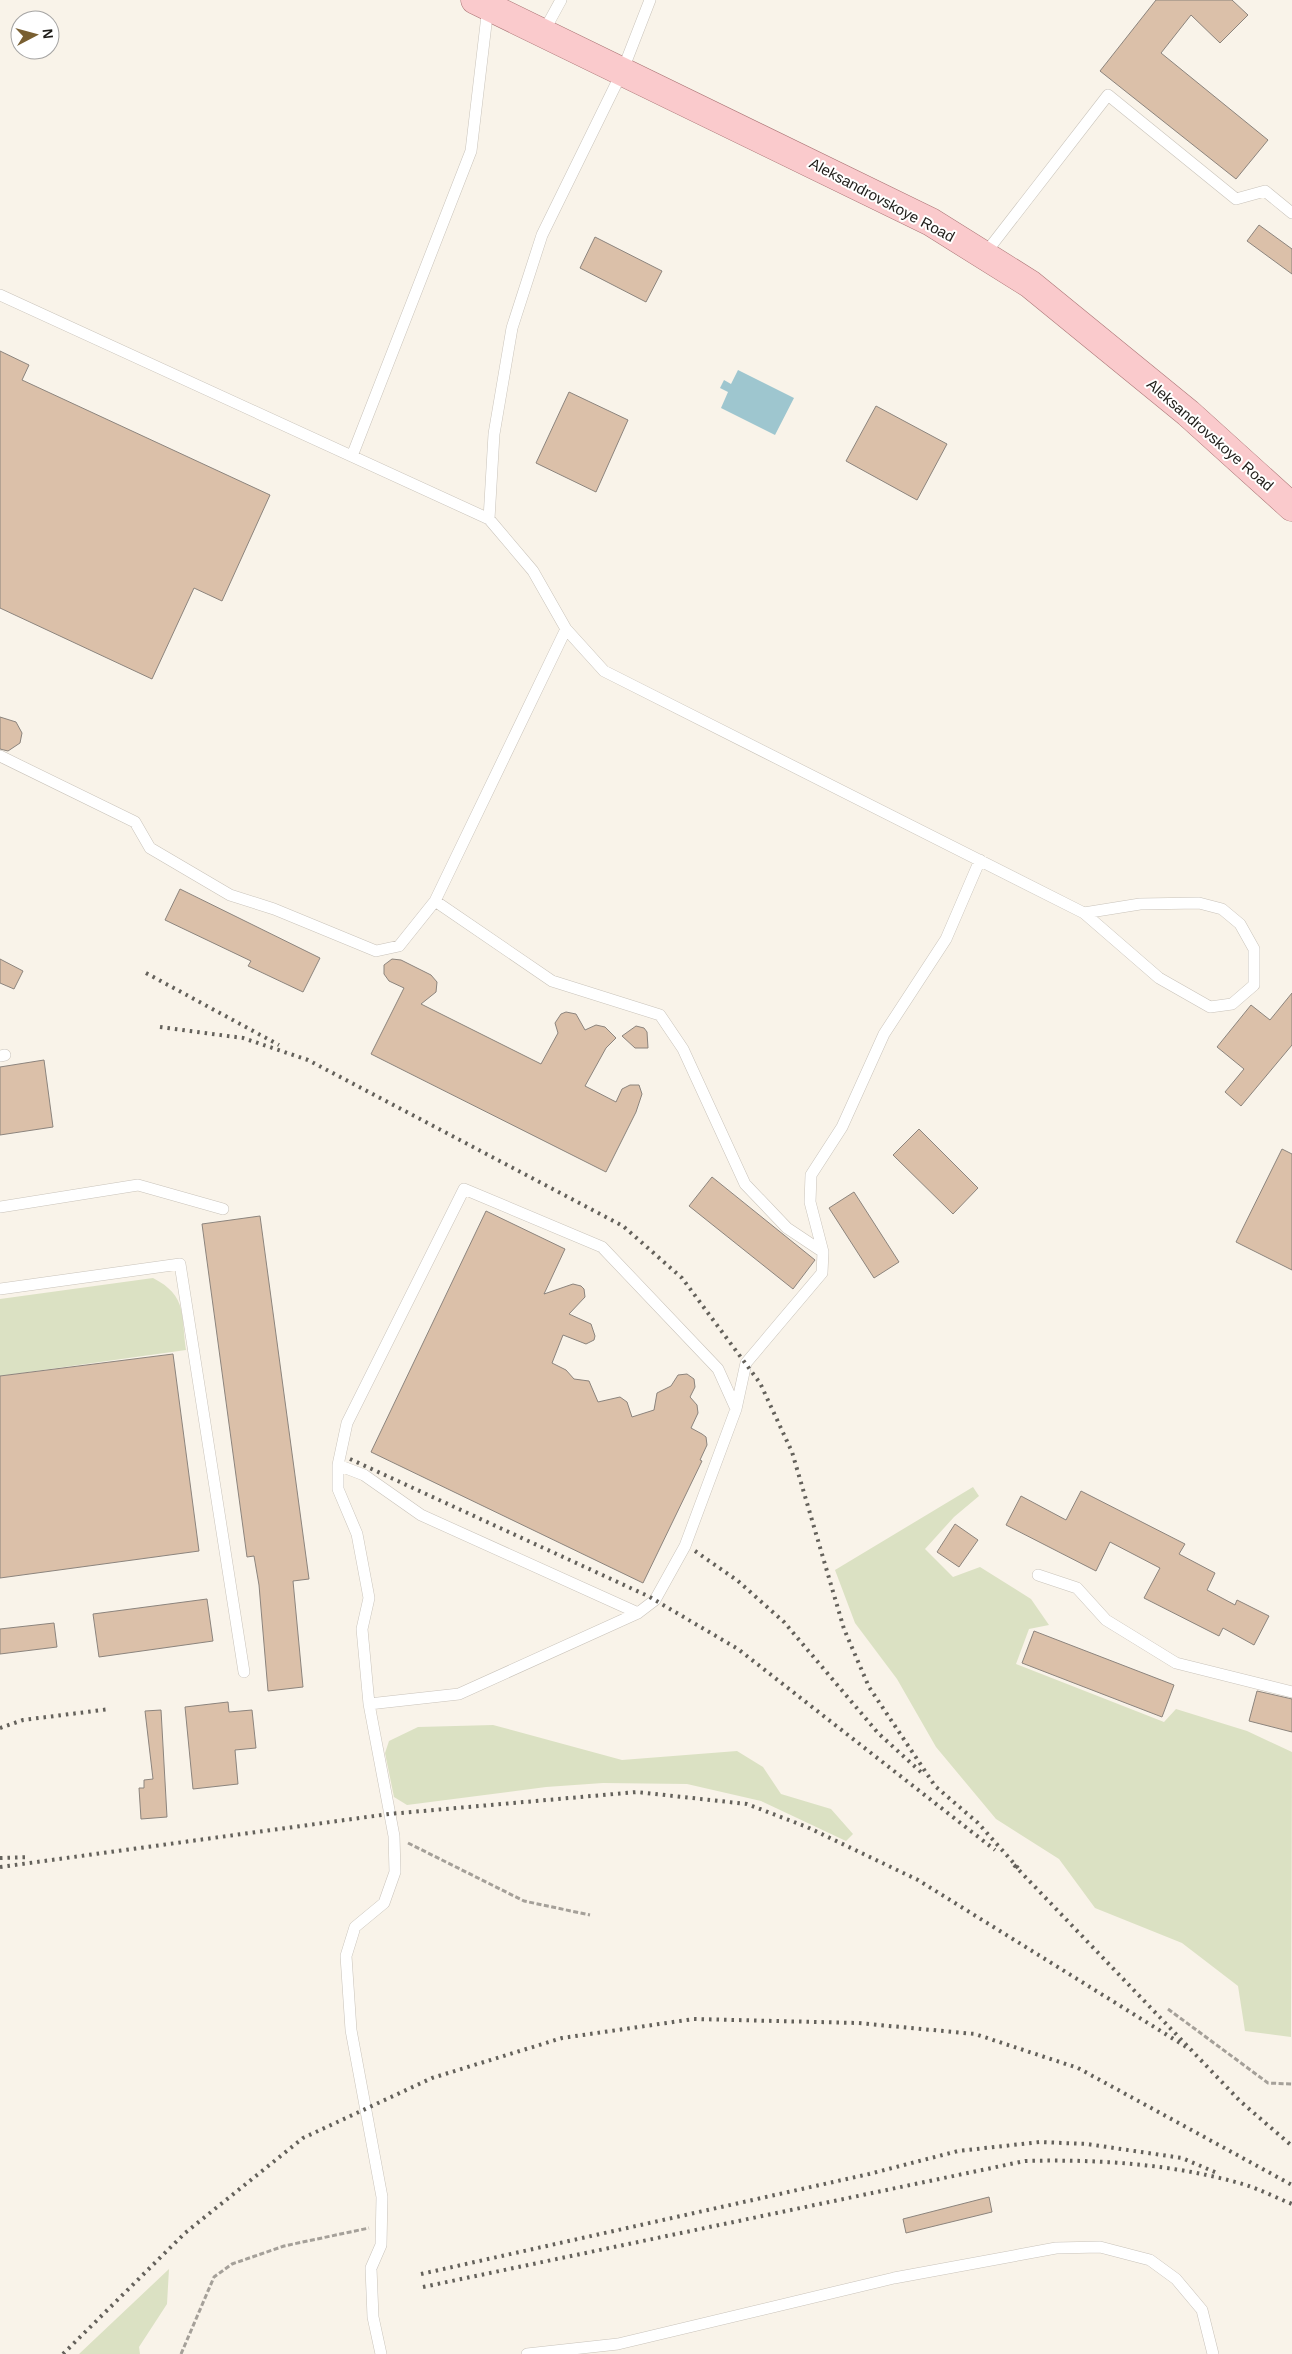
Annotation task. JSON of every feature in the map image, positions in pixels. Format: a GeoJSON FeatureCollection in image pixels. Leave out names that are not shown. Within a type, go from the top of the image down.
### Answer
{"type":"FeatureCollection","features":[{"type":"Feature","properties":{"kind":"main road","name":"Aleksandrovskoye Road"},"geometry":{"type":"LineString","coordinates":[[481,3],[931,222],[1030,284],[1188,413],[1292,507]]}},
{"type":"Feature","properties":{"kind":"lane"},"geometry":{"type":"LineString","coordinates":[[543,34],[561,0]]}},
{"type":"Feature","properties":{"kind":"lane"},"geometry":{"type":"LineString","coordinates":[[489,519],[494,434],[512,328],[542,235],[622,72],[650,0]]}},
{"type":"Feature","properties":{"kind":"lane"},"geometry":{"type":"LineString","coordinates":[[352,456],[471,151],[481,3]]}},
{"type":"Feature","properties":{"kind":"lane"},"geometry":{"type":"LineString","coordinates":[[984,255],[1108,94],[1236,199],[1265,191],[1292,213]]}},
{"type":"Feature","properties":{"kind":"lane"},"geometry":{"type":"LineString","coordinates":[[0,295],[489,519],[533,571],[566,629],[604,671],[1084,913],[1159,978],[1210,1007],[1232,1004],[1254,985],[1254,949],[1240,924],[1222,909],[1199,903],[1140,904],[1084,913]]}},
{"type":"Feature","properties":{"kind":"lane"},"geometry":{"type":"LineString","coordinates":[[0,756],[136,822],[150,848],[230,895],[274,909],[376,952],[400,946],[435,901],[566,629]]}},
{"type":"Feature","properties":{"kind":"lane"},"geometry":{"type":"LineString","coordinates":[[369,1704],[459,1694],[638,1613],[655,1600],[684,1546],[736,1409],[746,1363],[822,1273],[823,1252],[810,1202],[811,1175],[842,1127],[884,1034],[946,939],[980,860]]}},
{"type":"Feature","properties":{"kind":"lane"},"geometry":{"type":"LineString","coordinates":[[435,901],[552,981],[660,1015],[682,1049],[745,1184],[787,1228],[823,1252]]}},
{"type":"Feature","properties":{"kind":"lane"},"geometry":{"type":"LineString","coordinates":[[0,1207],[138,1185],[223,1209]]}},
{"type":"Feature","properties":{"kind":"lane"},"geometry":{"type":"LineString","coordinates":[[381,2354],[373,2317],[371,2268],[381,2245],[382,2197],[351,2030],[346,1956],[355,1927],[384,1903],[394,1872],[394,1836],[369,1704],[362,1629],[368,1598],[358,1534],[338,1489],[338,1465],[347,1422],[464,1189],[602,1248],[718,1369],[736,1409]]}},
{"type":"Feature","properties":{"kind":"lane"},"geometry":{"type":"LineString","coordinates":[[0,1289],[180,1264],[244,1672]]}},
{"type":"Feature","properties":{"kind":"lane"},"geometry":{"type":"LineString","coordinates":[[338,1465],[364,1475],[422,1515],[638,1613]]}},
{"type":"Feature","properties":{"kind":"lane"},"geometry":{"type":"LineString","coordinates":[[1038,1576],[1078,1588],[1106,1620],[1176,1663],[1292,1692]]}},
{"type":"Feature","properties":{"kind":"lane"},"geometry":{"type":"LineString","coordinates":[[527,2354],[618,2344],[913,2274],[1056,2248],[1100,2247],[1150,2260],[1176,2279],[1202,2310],[1214,2354]]}},
{"type":"Feature","properties":{"kind":"path"},"geometry":{"type":"LineString","coordinates":[[394,1836],[524,1901],[590,1915]]}},
{"type":"Feature","properties":{"kind":"path"},"geometry":{"type":"LineString","coordinates":[[1168,2009],[1268,2083],[1292,2084]]}},
{"type":"Feature","properties":{"kind":"path"},"geometry":{"type":"LineString","coordinates":[[181,2354],[214,2277],[232,2264],[284,2246],[382,2225]]}},
{"type":"Feature","properties":{"kind":"green space"},"geometry":{"type":"Polygon","coordinates":[[[153,1278],[172,1292],[178,1300],[183,1317],[186,1350],[0,1376],[0,1299],[153,1278]]]}},
{"type":"Feature","properties":{"kind":"green space"},"geometry":{"type":"Polygon","coordinates":[[[973,1487],[979,1496],[954,1517],[925,1549],[953,1577],[980,1567],[1031,1599],[1049,1625],[1029,1629],[1016,1664],[1164,1722],[1176,1709],[1247,1731],[1292,1752],[1291,2037],[1245,2031],[1238,1986],[1182,1943],[1095,1908],[1059,1859],[996,1819],[936,1747],[897,1679],[855,1623],[835,1570],[973,1487]]]}},
{"type":"Feature","properties":{"kind":"green space"},"geometry":{"type":"Polygon","coordinates":[[[493,1725],[622,1760],[737,1751],[763,1767],[781,1794],[831,1809],[853,1834],[846,1841],[761,1801],[687,1784],[603,1783],[546,1787],[407,1805],[394,1797],[385,1753],[389,1741],[418,1727],[493,1725]]]}},
{"type":"Feature","properties":{"kind":"green space"},"geometry":{"type":"Polygon","coordinates":[[[169,2269],[167,2304],[139,2347],[140,2354],[79,2354],[169,2269]]]}},
{"type":"Feature","properties":{"kind":"water"},"geometry":{"type":"Polygon","coordinates":[[[738,370],[794,398],[775,435],[721,408],[728,392],[720,388],[724,380],[731,384],[738,370]]]}},
{"type":"Feature","properties":{"kind":"building"},"geometry":{"type":"Polygon","coordinates":[[[1156,0],[1232,0],[1248,15],[1220,43],[1191,15],[1161,53],[1268,140],[1236,179],[1100,71],[1156,0]]]}},
{"type":"Feature","properties":{"kind":"building"},"geometry":{"type":"Polygon","coordinates":[[[1259,225],[1292,249],[1292,274],[1247,241],[1259,225]]]}},
{"type":"Feature","properties":{"kind":"building"},"geometry":{"type":"Polygon","coordinates":[[[595,237],[662,271],[646,302],[580,268],[595,237]]]}},
{"type":"Feature","properties":{"kind":"building"},"geometry":{"type":"Polygon","coordinates":[[[0,351],[29,365],[22,380],[270,495],[222,601],[194,588],[152,679],[0,608],[0,351]]]}},
{"type":"Feature","properties":{"kind":"building"},"geometry":{"type":"Polygon","coordinates":[[[569,392],[628,420],[596,492],[536,463],[569,392]]]}},
{"type":"Feature","properties":{"kind":"building"},"geometry":{"type":"Polygon","coordinates":[[[876,406],[947,444],[917,500],[846,461],[876,406]]]}},
{"type":"Feature","properties":{"kind":"building"},"geometry":{"type":"Polygon","coordinates":[[[0,717],[16,722],[22,733],[20,743],[8,751],[0,749],[0,717]]]}},
{"type":"Feature","properties":{"kind":"building"},"geometry":{"type":"Polygon","coordinates":[[[180,889],[320,958],[303,992],[248,966],[251,961],[165,920],[180,889]]]}},
{"type":"Feature","properties":{"kind":"building"},"geometry":{"type":"Polygon","coordinates":[[[0,959],[23,971],[14,989],[0,983],[0,959]]]}},
{"type":"Feature","properties":{"kind":"building"},"geometry":{"type":"Polygon","coordinates":[[[392,959],[401,960],[431,975],[437,982],[436,992],[421,1004],[541,1064],[558,1033],[555,1023],[561,1014],[566,1012],[576,1014],[585,1030],[596,1025],[605,1027],[616,1038],[606,1048],[585,1086],[616,1102],[622,1089],[630,1085],[639,1085],[642,1094],[636,1112],[606,1172],[371,1054],[404,988],[389,981],[384,974],[384,965],[392,959]]]}},
{"type":"Feature","properties":{"kind":"building"},"geometry":{"type":"Polygon","coordinates":[[[1292,993],[1292,1045],[1241,1106],[1225,1092],[1244,1069],[1217,1047],[1251,1005],[1270,1020],[1292,993]]]}},
{"type":"Feature","properties":{"kind":"building"},"geometry":{"type":"Polygon","coordinates":[[[636,1026],[644,1028],[647,1032],[648,1048],[635,1048],[622,1036],[636,1026]]]}},
{"type":"Feature","properties":{"kind":"building"},"geometry":{"type":"Polygon","coordinates":[[[44,1060],[53,1127],[0,1135],[0,1067],[44,1060]]]}},
{"type":"Feature","properties":{"kind":"building"},"geometry":{"type":"Polygon","coordinates":[[[919,1129],[978,1188],[953,1214],[893,1155],[919,1129]]]}},
{"type":"Feature","properties":{"kind":"building"},"geometry":{"type":"Polygon","coordinates":[[[1282,1149],[1292,1154],[1292,1270],[1236,1242],[1282,1149]]]}},
{"type":"Feature","properties":{"kind":"building"},"geometry":{"type":"Polygon","coordinates":[[[712,1177],[815,1260],[793,1289],[689,1206],[712,1177]]]}},
{"type":"Feature","properties":{"kind":"building"},"geometry":{"type":"Polygon","coordinates":[[[854,1192],[899,1262],[874,1278],[829,1208],[854,1192]]]}},
{"type":"Feature","properties":{"kind":"building"},"geometry":{"type":"Polygon","coordinates":[[[486,1211],[565,1249],[544,1294],[573,1284],[581,1286],[584,1289],[585,1297],[569,1314],[591,1324],[595,1336],[594,1340],[586,1344],[563,1335],[552,1363],[566,1370],[574,1379],[589,1381],[598,1402],[620,1397],[627,1402],[632,1417],[654,1410],[657,1393],[671,1386],[678,1375],[687,1374],[694,1379],[695,1387],[690,1397],[697,1405],[698,1413],[691,1428],[706,1437],[707,1445],[700,1460],[702,1461],[643,1583],[371,1452],[486,1211]]]}},
{"type":"Feature","properties":{"kind":"building"},"geometry":{"type":"Polygon","coordinates":[[[260,1216],[309,1579],[293,1581],[303,1687],[268,1691],[259,1585],[254,1556],[247,1557],[202,1224],[260,1216]]]}},
{"type":"Feature","properties":{"kind":"building"},"geometry":{"type":"Polygon","coordinates":[[[173,1354],[199,1551],[0,1578],[0,1376],[173,1354]]]}},
{"type":"Feature","properties":{"kind":"building"},"geometry":{"type":"Polygon","coordinates":[[[1081,1491],[1185,1544],[1179,1554],[1215,1573],[1207,1590],[1235,1605],[1237,1600],[1269,1616],[1254,1645],[1223,1628],[1219,1636],[1144,1598],[1160,1568],[1110,1542],[1096,1571],[1006,1525],[1021,1496],[1066,1520],[1081,1491]]]}},
{"type":"Feature","properties":{"kind":"building"},"geometry":{"type":"Polygon","coordinates":[[[955,1524],[978,1540],[959,1567],[937,1552],[955,1524]]]}},
{"type":"Feature","properties":{"kind":"building"},"geometry":{"type":"Polygon","coordinates":[[[207,1599],[213,1641],[99,1657],[93,1614],[207,1599]]]}},
{"type":"Feature","properties":{"kind":"building"},"geometry":{"type":"Polygon","coordinates":[[[54,1623],[57,1647],[0,1654],[0,1629],[54,1623]]]}},
{"type":"Feature","properties":{"kind":"building"},"geometry":{"type":"Polygon","coordinates":[[[1034,1631],[1174,1685],[1162,1717],[1022,1663],[1034,1631]]]}},
{"type":"Feature","properties":{"kind":"building"},"geometry":{"type":"Polygon","coordinates":[[[1257,1691],[1292,1699],[1292,1732],[1249,1721],[1257,1691]]]}},
{"type":"Feature","properties":{"kind":"building"},"geometry":{"type":"Polygon","coordinates":[[[228,1702],[229,1712],[252,1710],[256,1748],[235,1750],[238,1784],[193,1789],[185,1707],[228,1702]]]}},
{"type":"Feature","properties":{"kind":"building"},"geometry":{"type":"Polygon","coordinates":[[[161,1710],[167,1817],[141,1819],[139,1788],[144,1788],[144,1780],[153,1779],[145,1711],[161,1710]]]}},
{"type":"Feature","properties":{"kind":"building"},"geometry":{"type":"Polygon","coordinates":[[[989,2197],[992,2212],[906,2233],[903,2219],[989,2197]]]}},
{"type":"Feature","properties":{"kind":"railway"},"geometry":{"type":"LineString","coordinates":[[146,973],[279,1045]]}},
{"type":"Feature","properties":{"kind":"railway"},"geometry":{"type":"LineString","coordinates":[[160,1027],[243,1038],[308,1060],[623,1226],[682,1278],[760,1383],[792,1452],[844,1629],[869,1687],[935,1786],[978,1823],[1019,1869]]}},
{"type":"Feature","properties":{"kind":"railway"},"geometry":{"type":"LineString","coordinates":[[350,1459],[648,1596],[738,1649],[995,1850]]}},
{"type":"Feature","properties":{"kind":"railway"},"geometry":{"type":"LineString","coordinates":[[695,1551],[738,1581],[784,1622],[878,1733],[923,1774]]}},
{"type":"Feature","properties":{"kind":"railway"},"geometry":{"type":"LineString","coordinates":[[0,1728],[23,1720],[110,1709]]}},
{"type":"Feature","properties":{"kind":"railway"},"geometry":{"type":"LineString","coordinates":[[0,1867],[389,1814],[637,1792],[747,1804],[807,1827],[918,1880],[1188,2048]]}},
{"type":"Feature","properties":{"kind":"railway"},"geometry":{"type":"LineString","coordinates":[[0,1858],[30,1857]]}},
{"type":"Feature","properties":{"kind":"railway"},"geometry":{"type":"LineString","coordinates":[[1014,1865],[1240,2101],[1292,2146]]}},
{"type":"Feature","properties":{"kind":"railway"},"geometry":{"type":"LineString","coordinates":[[63,2354],[185,2233],[303,2138],[432,2078],[562,2038],[694,2019],[858,2023],[975,2034],[1078,2068],[1292,2185]]}},
{"type":"Feature","properties":{"kind":"railway"},"geometry":{"type":"LineString","coordinates":[[421,2274],[869,2174],[958,2151],[1040,2142],[1087,2144],[1182,2158],[1217,2173]]}},
{"type":"Feature","properties":{"kind":"railway"},"geometry":{"type":"LineString","coordinates":[[423,2287],[1025,2161],[1109,2162],[1192,2172],[1246,2185],[1292,2204]]}}]}
